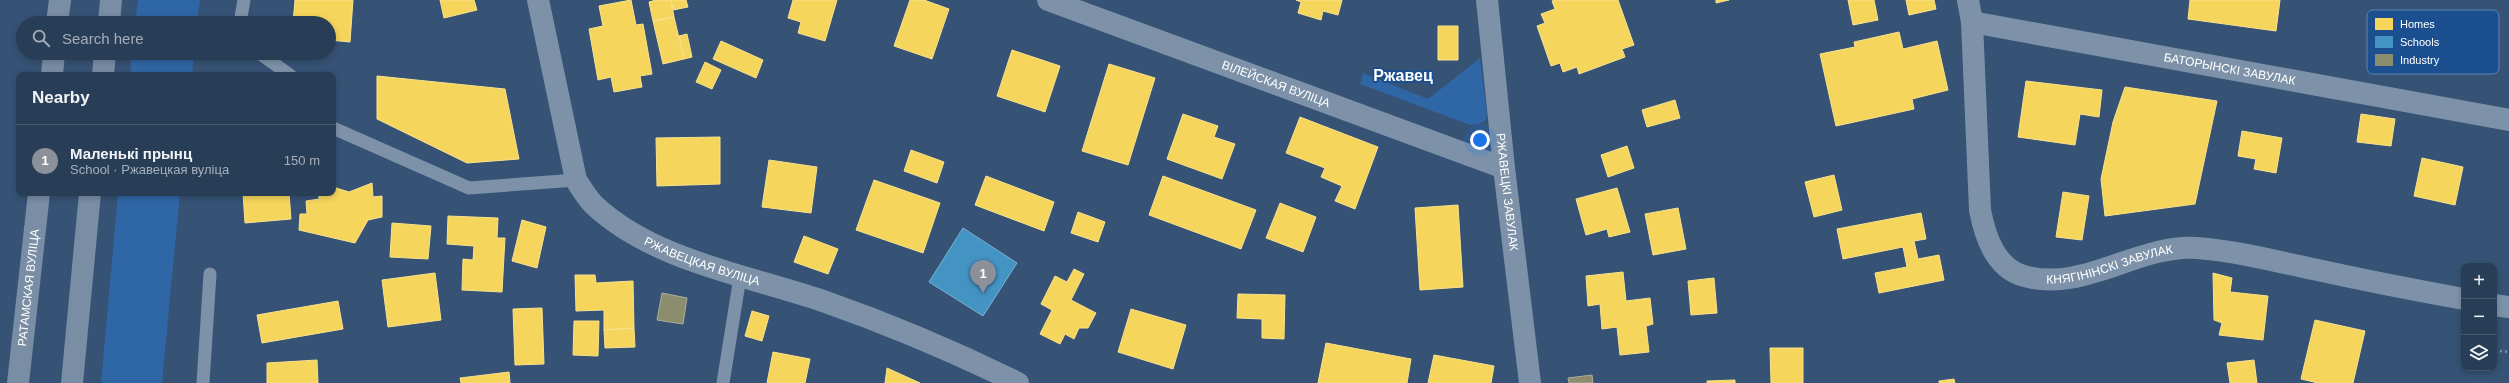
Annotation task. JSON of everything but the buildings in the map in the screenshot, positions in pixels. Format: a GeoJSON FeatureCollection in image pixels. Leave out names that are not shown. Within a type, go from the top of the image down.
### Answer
{"type":"FeatureCollection","features":[{"type":"Feature","properties":{"kind":"main road"},"geometry":{"type":"LineString","coordinates":[[58,16],[60,0]]}},
{"type":"Feature","properties":{"kind":"main road"},"geometry":{"type":"LineString","coordinates":[[109,16],[111,0]]}},
{"type":"Feature","properties":{"kind":"main road"},"geometry":{"type":"LineString","coordinates":[[52,72],[53,60]]}},
{"type":"Feature","properties":{"kind":"main road"},"geometry":{"type":"LineString","coordinates":[[103,72],[104,60]]}},
{"type":"Feature","properties":{"kind":"main road","name":"РАТАМСКАЯ ВУЛІЦА"},"geometry":{"type":"LineString","coordinates":[[18,383],[39,196]]}},
{"type":"Feature","properties":{"kind":"main road"},"geometry":{"type":"LineString","coordinates":[[72,383],[90,196]]}},
{"type":"Feature","properties":{"kind":"street","name":"РЖАВЕЦКАЯ ВУЛІЦА"},"geometry":{"type":"LineString","coordinates":[[538,0],[576,180],[592,204],[616,223],[637,236],[663,248],[740,277],[822,301],[918,338],[1018,383]]}},
{"type":"Feature","properties":{"kind":"street","name":"ВІЛЕЙСКАЯ ВУЛІЦА"},"geometry":{"type":"LineString","coordinates":[[1048,0],[1504,168]]}},
{"type":"Feature","properties":{"kind":"street","name":"РЖАВЕЦКІ ЗАВУЛАК"},"geometry":{"type":"LineString","coordinates":[[1487,0],[1504,168],[1530,383]]}},
{"type":"Feature","properties":{"kind":"street"},"geometry":{"type":"LineString","coordinates":[[1968,0],[1972,22]]}},
{"type":"Feature","properties":{"kind":"street","name":"БАТОРЫНСКІ ЗАВУЛАК"},"geometry":{"type":"LineString","coordinates":[[1972,22],[2509,120]]}},
{"type":"Feature","properties":{"kind":"street","name":"КНЯГІНІНСКІ ЗАВУЛАК"},"geometry":{"type":"LineString","coordinates":[[1972,22],[1980,210],[1984,230],[2003,266],[2023,276],[2054,281],[2164,250],[2196,248],[2240,254],[2461,298]]}},
{"type":"Feature","properties":{"kind":"street"},"geometry":{"type":"LineString","coordinates":[[2497,305],[2509,307]]}},
{"type":"Feature","properties":{"kind":"lane"},"geometry":{"type":"LineString","coordinates":[[241,16],[244,0]]}},
{"type":"Feature","properties":{"kind":"lane"},"geometry":{"type":"LineString","coordinates":[[269,60],[286,72]]}},
{"type":"Feature","properties":{"kind":"lane"},"geometry":{"type":"LineString","coordinates":[[336,129],[469,188],[576,180]]}},
{"type":"Feature","properties":{"kind":"lane"},"geometry":{"type":"LineString","coordinates":[[203,383],[210,274]]}},
{"type":"Feature","properties":{"kind":"lane"},"geometry":{"type":"LineString","coordinates":[[723,383],[740,277]]}},
{"type":"Feature","properties":{"kind":"path"},"geometry":{"type":"LineString","coordinates":[[2500,351],[2509,352]]}},
{"type":"Feature","properties":{"kind":"shaded area"},"geometry":{"type":"Polygon","coordinates":[[[138,0],[200,0],[198,16],[136,16],[138,0]]]}},
{"type":"Feature","properties":{"kind":"shaded area"},"geometry":{"type":"Polygon","coordinates":[[[1480,58],[1487,115],[1485,121],[1478,124],[1470,125],[1360,84],[1363,73],[1428,99],[1480,58]]]}},
{"type":"Feature","properties":{"kind":"shaded area"},"geometry":{"type":"Polygon","coordinates":[[[131,60],[193,60],[192,72],[130,72],[131,60]]]}},
{"type":"Feature","properties":{"kind":"shaded area"},"geometry":{"type":"Polygon","coordinates":[[[118,196],[180,196],[162,383],[101,383],[118,196]]]}},
{"type":"Feature","properties":{"kind":"place","name":"Маленькі прынц"},"geometry":{"type":"Point","coordinates":[983,293]}},
{"type":"Feature","properties":{"kind":"district","name":"Ржавец"},"geometry":{"type":"Point","coordinates":[1403,75]}}]}
